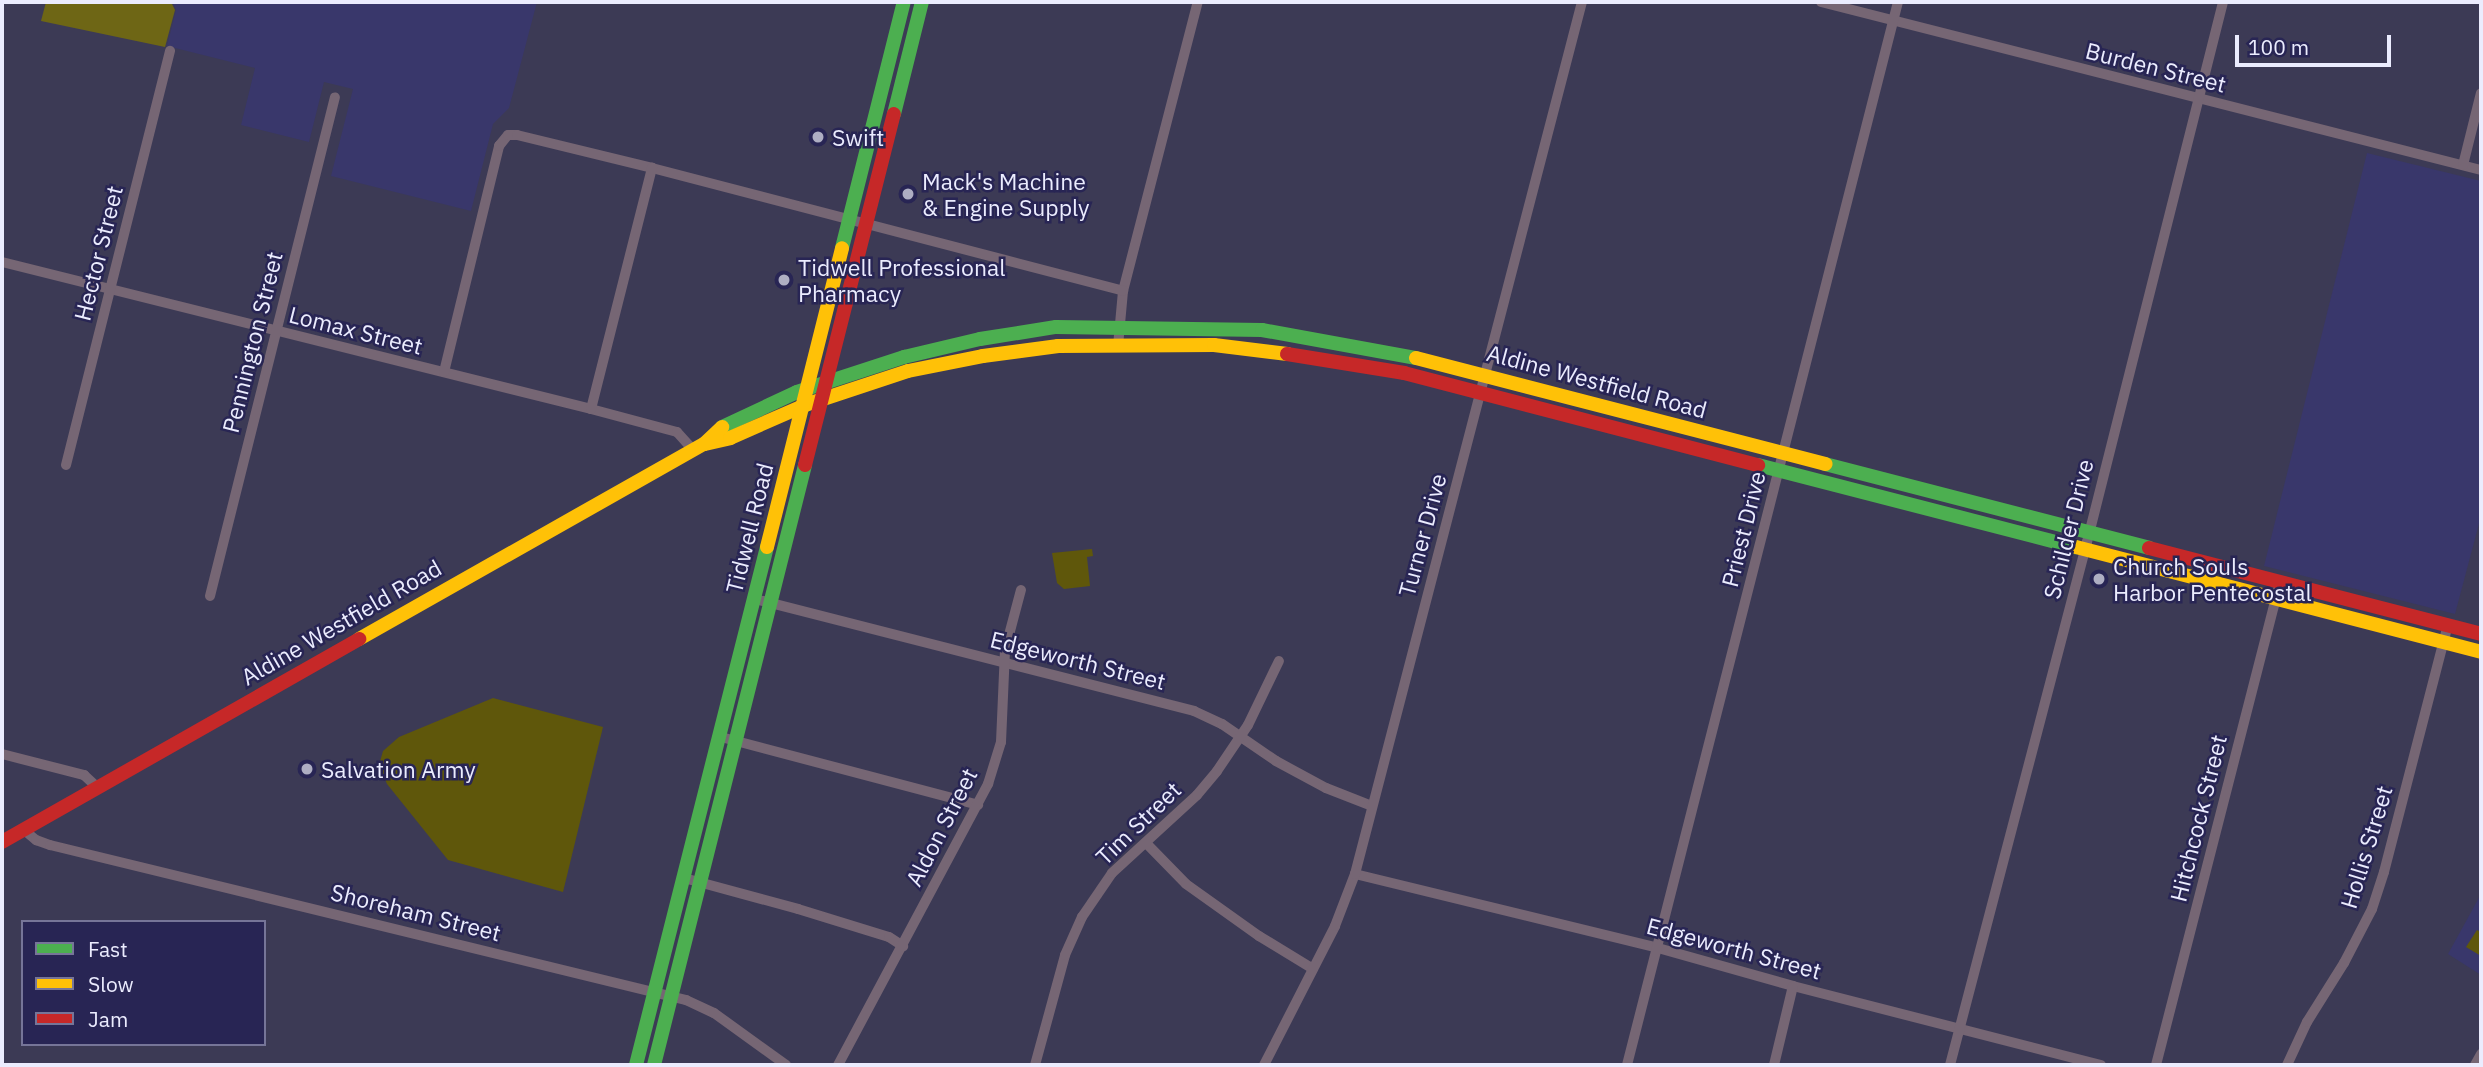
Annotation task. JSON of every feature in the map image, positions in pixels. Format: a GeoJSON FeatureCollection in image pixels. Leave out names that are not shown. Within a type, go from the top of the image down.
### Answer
{"type":"FeatureCollection","features":[{"type":"Feature","properties":{"kind":"main road","name":"Tidwell Road"},"geometry":{"type":"LineString","coordinates":[[636,1065],[904,2]]}},
{"type":"Feature","properties":{"kind":"main road","name":"Tidwell Road"},"geometry":{"type":"LineString","coordinates":[[654,1065],[922,2]]}},
{"type":"Feature","properties":{"kind":"main road"},"geometry":{"type":"LineString","coordinates":[[881,86],[899,93]]}},
{"type":"Feature","properties":{"kind":"main road","name":"Aldine Westfield Road"},"geometry":{"type":"LineString","coordinates":[[2,842],[698,447],[724,425],[806,389],[904,357],[1056,327],[1215,327],[1293,334],[1408,356],[2481,634]]}},
{"type":"Feature","properties":{"kind":"main road"},"geometry":{"type":"LineString","coordinates":[[980,340],[983,356]]}},
{"type":"Feature","properties":{"kind":"main road","name":"Aldine Westfield Road"},"geometry":{"type":"LineString","coordinates":[[698,447],[730,438],[802,407],[908,372],[983,356],[1057,346],[1214,345],[1260,349],[1404,373],[2481,652]]}},
{"type":"Feature","properties":{"kind":"main road"},"geometry":{"type":"LineString","coordinates":[[1633,433],[1638,416]]}},
{"type":"Feature","properties":{"kind":"main road"},"geometry":{"type":"LineString","coordinates":[[1934,510],[1939,493]]}},
{"type":"Feature","properties":{"kind":"main road"},"geometry":{"type":"LineString","coordinates":[[2368,622],[2372,605]]}},
{"type":"Feature","properties":{"kind":"street"},"geometry":{"type":"LineString","coordinates":[[1118,346],[1123,291],[1198,2]]}},
{"type":"Feature","properties":{"kind":"street","name":"Turner Drive"},"geometry":{"type":"LineString","coordinates":[[1264,1065],[1335,926],[1355,874],[1582,2]]}},
{"type":"Feature","properties":{"kind":"street","name":"Burden Street"},"geometry":{"type":"LineString","coordinates":[[1821,2],[2481,170]]}},
{"type":"Feature","properties":{"kind":"street","name":"Priest Drive"},"geometry":{"type":"LineString","coordinates":[[1626,1065],[1898,2]]}},
{"type":"Feature","properties":{"kind":"street","name":"Schilder Drive"},"geometry":{"type":"LineString","coordinates":[[1950,1065],[2090,532],[2223,2]]}},
{"type":"Feature","properties":{"kind":"street","name":"Hector Street"},"geometry":{"type":"LineString","coordinates":[[66,465],[170,51]]}},
{"type":"Feature","properties":{"kind":"street"},"geometry":{"type":"LineString","coordinates":[[2463,166],[2481,93]]}},
{"type":"Feature","properties":{"kind":"street","name":"Pennington Street"},"geometry":{"type":"LineString","coordinates":[[211,596],[335,97]]}},
{"type":"Feature","properties":{"kind":"street"},"geometry":{"type":"LineString","coordinates":[[444,372],[499,146],[508,135],[652,168],[1123,291]]}},
{"type":"Feature","properties":{"kind":"street"},"geometry":{"type":"LineString","coordinates":[[591,409],[652,168]]}},
{"type":"Feature","properties":{"kind":"street","name":"Lomax Street"},"geometry":{"type":"LineString","coordinates":[[2,262],[591,409],[677,432],[698,447]]}},
{"type":"Feature","properties":{"kind":"street","name":"Hitchcock Street"},"geometry":{"type":"LineString","coordinates":[[2156,1065],[2280,582]]}},
{"type":"Feature","properties":{"kind":"street","name":"Aldon Street"},"geometry":{"type":"LineString","coordinates":[[838,1065],[978,805],[997,762],[1001,741],[1004,663],[1021,590]]}},
{"type":"Feature","properties":{"kind":"street","name":"Edgeworth Street"},"geometry":{"type":"LineString","coordinates":[[755,599],[1194,712],[1241,736],[1326,788],[1372,806]]}},
{"type":"Feature","properties":{"kind":"street","name":"Hollis Street"},"geometry":{"type":"LineString","coordinates":[[2287,1065],[2307,1022],[2344,963],[2372,909],[2448,625]]}},
{"type":"Feature","properties":{"kind":"street","name":"Tim Street"},"geometry":{"type":"LineString","coordinates":[[1035,1065],[1065,955],[1082,917],[1112,873],[1197,796],[1241,736],[1279,661]]}},
{"type":"Feature","properties":{"kind":"street"},"geometry":{"type":"LineString","coordinates":[[720,737],[978,805]]}},
{"type":"Feature","properties":{"kind":"street"},"geometry":{"type":"LineString","coordinates":[[2,754],[84,775],[97,788]]}},
{"type":"Feature","properties":{"kind":"street","name":"Shoreham Street"},"geometry":{"type":"LineString","coordinates":[[24,830],[36,840],[50,845],[672,996],[714,1013],[786,1065]]}},
{"type":"Feature","properties":{"kind":"street"},"geometry":{"type":"LineString","coordinates":[[1146,843],[1186,884],[1259,936],[1313,969]]}},
{"type":"Feature","properties":{"kind":"street","name":"Edgeworth Street"},"geometry":{"type":"LineString","coordinates":[[1355,874],[1658,948],[1793,986],[2101,1065]]}},
{"type":"Feature","properties":{"kind":"street"},"geometry":{"type":"LineString","coordinates":[[684,878],[889,937],[903,946]]}},
{"type":"Feature","properties":{"kind":"street"},"geometry":{"type":"LineString","coordinates":[[1773,1065],[1793,986]]}},
{"type":"Feature","properties":{"kind":"street"},"geometry":{"type":"LineString","coordinates":[[2475,1065],[2481,1054]]}},
{"type":"Feature","properties":{"kind":"shaded area"},"geometry":{"type":"Polygon","coordinates":[[[46,2],[171,2],[175,10],[165,47],[41,21],[46,2]]]}},
{"type":"Feature","properties":{"kind":"shaded area"},"geometry":{"type":"Polygon","coordinates":[[[173,2],[537,2],[509,108],[493,124],[471,211],[331,176],[353,89],[324,82],[309,142],[241,125],[255,68],[167,46],[176,10],[173,2]]]}},
{"type":"Feature","properties":{"kind":"shaded area"},"geometry":{"type":"Polygon","coordinates":[[[2367,153],[2481,181],[2481,516],[2455,614],[2264,566],[2367,153]]]}},
{"type":"Feature","properties":{"kind":"shaded area"},"geometry":{"type":"Polygon","coordinates":[[[1092,549],[1093,556],[1087,557],[1090,586],[1064,589],[1057,583],[1052,553],[1092,549]]]}},
{"type":"Feature","properties":{"kind":"shaded area"},"geometry":{"type":"Polygon","coordinates":[[[493,698],[603,727],[563,892],[448,860],[387,784],[379,765],[383,751],[399,737],[493,698]]]}},
{"type":"Feature","properties":{"kind":"shaded area"},"geometry":{"type":"Polygon","coordinates":[[[2481,894],[2481,975],[2448,954],[2481,894]]]}},
{"type":"Feature","properties":{"kind":"shaded area"},"geometry":{"type":"Polygon","coordinates":[[[2477,930],[2481,932],[2481,956],[2466,947],[2477,930]]]}},
{"type":"Feature","properties":{"kind":"traffic: fast"},"geometry":{"type":"LineString","coordinates":[[842,248],[904,2]]}},
{"type":"Feature","properties":{"kind":"traffic: fast"},"geometry":{"type":"LineString","coordinates":[[894,114],[922,2]]}},
{"type":"Feature","properties":{"kind":"traffic: fast"},"geometry":{"type":"LineString","coordinates":[[722,427],[797,392],[904,357],[980,339],[1056,327],[1262,330],[1416,358]]}},
{"type":"Feature","properties":{"kind":"traffic: fast"},"geometry":{"type":"LineString","coordinates":[[1825,464],[2149,548]]}},
{"type":"Feature","properties":{"kind":"traffic: fast"},"geometry":{"type":"LineString","coordinates":[[654,1065],[805,465]]}},
{"type":"Feature","properties":{"kind":"traffic: fast"},"geometry":{"type":"LineString","coordinates":[[1758,465],[2076,547]]}},
{"type":"Feature","properties":{"kind":"traffic: fast"},"geometry":{"type":"LineString","coordinates":[[636,1065],[767,547]]}},
{"type":"Feature","properties":{"kind":"traffic: slow"},"geometry":{"type":"LineString","coordinates":[[767,547],[842,248]]}},
{"type":"Feature","properties":{"kind":"traffic: slow"},"geometry":{"type":"LineString","coordinates":[[705,444],[730,438],[805,405],[908,371],[983,356],[1058,346],[1214,345],[1287,354]]}},
{"type":"Feature","properties":{"kind":"traffic: slow"},"geometry":{"type":"LineString","coordinates":[[1416,358],[1825,464]]}},
{"type":"Feature","properties":{"kind":"traffic: slow"},"geometry":{"type":"LineString","coordinates":[[359,639],[704,444],[722,427]]}},
{"type":"Feature","properties":{"kind":"traffic: slow"},"geometry":{"type":"LineString","coordinates":[[2076,547],[2481,652]]}},
{"type":"Feature","properties":{"kind":"traffic: jam"},"geometry":{"type":"LineString","coordinates":[[805,465],[894,114]]}},
{"type":"Feature","properties":{"kind":"traffic: jam"},"geometry":{"type":"LineString","coordinates":[[1287,354],[1404,373],[1758,465]]}},
{"type":"Feature","properties":{"kind":"traffic: jam"},"geometry":{"type":"LineString","coordinates":[[2149,548],[2481,634]]}},
{"type":"Feature","properties":{"kind":"traffic: jam"},"geometry":{"type":"LineString","coordinates":[[2,842],[359,639]]}},
{"type":"Feature","properties":{"kind":"place","name":"Swift"},"geometry":{"type":"Point","coordinates":[818,137]}},
{"type":"Feature","properties":{"kind":"place","name":"Mack's Machine & Engine Supply"},"geometry":{"type":"Point","coordinates":[908,194]}},
{"type":"Feature","properties":{"kind":"place","name":"Tidwell Professional Pharmacy"},"geometry":{"type":"Point","coordinates":[784,280]}},
{"type":"Feature","properties":{"kind":"place","name":"Church Souls Harbor Pentecostal"},"geometry":{"type":"Point","coordinates":[2099,579]}},
{"type":"Feature","properties":{"kind":"place","name":"Salvation Army"},"geometry":{"type":"Point","coordinates":[307,769]}}]}
